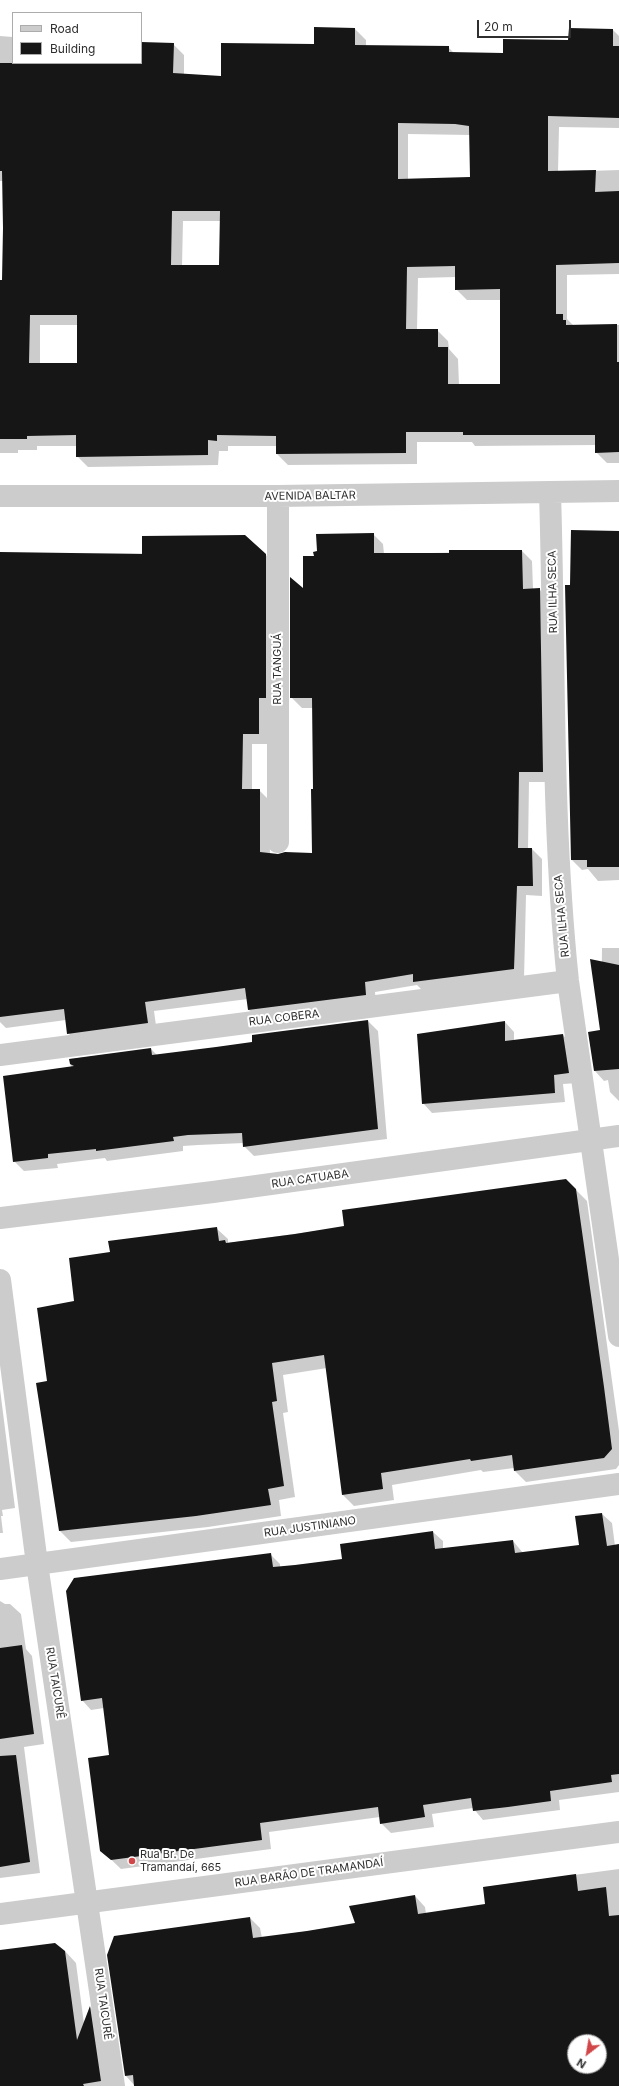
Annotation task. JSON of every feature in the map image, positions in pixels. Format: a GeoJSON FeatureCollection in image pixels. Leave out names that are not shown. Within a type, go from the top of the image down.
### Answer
{"type":"FeatureCollection","features":[{"type":"Feature","properties":{"kind":"street","name":"AVENIDA BALTAR"},"geometry":{"type":"LineString","coordinates":[[0,496],[278,496],[619,491]]}},
{"type":"Feature","properties":{"kind":"street","name":"RUA ILHA SECA"},"geometry":{"type":"LineString","coordinates":[[550,492],[558,856],[568,981],[619,1336]]}},
{"type":"Feature","properties":{"kind":"street","name":"RUA TANGUÁ"},"geometry":{"type":"LineString","coordinates":[[278,496],[278,842]]}},
{"type":"Feature","properties":{"kind":"street","name":"RUA COBERA"},"geometry":{"type":"LineString","coordinates":[[0,1055],[568,981]]}},
{"type":"Feature","properties":{"kind":"street","name":"RUA CATUABA"},"geometry":{"type":"LineString","coordinates":[[0,1218],[220,1191],[619,1136]]}},
{"type":"Feature","properties":{"kind":"street","name":"RUA TAICURÊ"},"geometry":{"type":"LineString","coordinates":[[0,1280],[37,1564],[114,2086]]}},
{"type":"Feature","properties":{"kind":"street","name":"RUA JUSTINIANO"},"geometry":{"type":"LineString","coordinates":[[0,1569],[619,1484]]}},
{"type":"Feature","properties":{"kind":"street","name":"RUA BARÃO DE TRAMANDAÍ"},"geometry":{"type":"LineString","coordinates":[[0,1914],[619,1832]]}},
{"type":"Feature","properties":{"kind":"building"},"geometry":{"type":"Polygon","coordinates":[[[314,27],[355,28],[355,45],[449,46],[449,52],[503,53],[503,39],[568,40],[569,28],[613,29],[613,46],[619,46],[619,118],[548,116],[548,171],[596,170],[595,192],[619,191],[619,263],[556,265],[556,314],[563,314],[563,320],[566,320],[566,325],[617,324],[617,362],[619,362],[619,452],[595,453],[595,435],[463,435],[463,432],[406,432],[406,453],[276,454],[276,436],[217,435],[217,441],[208,440],[208,455],[76,457],[76,435],[27,436],[27,439],[0,439],[0,280],[2,280],[3,228],[2,171],[0,171],[0,63],[142,64],[142,42],[174,43],[173,73],[221,76],[221,43],[314,44],[314,27]],[[398,123],[398,179],[470,177],[469,126],[455,124],[398,123]],[[172,211],[171,265],[219,265],[220,211],[172,211]],[[455,266],[407,267],[406,329],[438,329],[438,347],[448,347],[448,384],[500,384],[500,289],[455,290],[455,266]],[[30,315],[29,363],[77,363],[77,315],[30,315]]]}},
{"type":"Feature","properties":{"kind":"building"},"geometry":{"type":"Polygon","coordinates":[[[571,530],[619,531],[619,867],[587,867],[587,860],[571,860],[565,585],[570,585],[571,530]]]}},
{"type":"Feature","properties":{"kind":"building"},"geometry":{"type":"Polygon","coordinates":[[[374,533],[374,553],[449,553],[449,550],[522,550],[523,589],[540,588],[543,772],[519,772],[518,848],[532,848],[533,886],[517,886],[514,969],[413,982],[413,974],[365,982],[366,995],[248,1010],[245,988],[145,1002],[148,1023],[67,1034],[64,1009],[0,1017],[0,552],[142,554],[142,536],[245,535],[266,554],[266,698],[259,698],[259,734],[243,734],[242,789],[260,789],[260,852],[278,854],[285,852],[312,853],[312,698],[290,698],[290,577],[303,588],[303,556],[314,556],[313,552],[317,551],[316,534],[374,533]]]}},
{"type":"Feature","properties":{"kind":"building"},"geometry":{"type":"Polygon","coordinates":[[[590,959],[619,965],[619,1069],[594,1071],[588,1032],[600,1030],[590,959]]]}},
{"type":"Feature","properties":{"kind":"building"},"geometry":{"type":"Polygon","coordinates":[[[368,1020],[378,1129],[243,1147],[242,1133],[188,1135],[173,1137],[174,1141],[96,1151],[96,1149],[48,1154],[48,1158],[13,1162],[3,1076],[74,1066],[70,1064],[69,1059],[151,1048],[152,1055],[216,1047],[252,1042],[252,1035],[368,1020]]]}},
{"type":"Feature","properties":{"kind":"building"},"geometry":{"type":"Polygon","coordinates":[[[505,1021],[505,1041],[563,1034],[569,1073],[554,1075],[555,1093],[422,1104],[417,1034],[505,1021]]]}},
{"type":"Feature","properties":{"kind":"building"},"geometry":{"type":"Polygon","coordinates":[[[566,1179],[576,1189],[604,1387],[612,1449],[604,1458],[514,1471],[512,1455],[471,1461],[470,1459],[381,1473],[383,1489],[342,1495],[324,1355],[272,1363],[277,1401],[272,1402],[284,1486],[268,1489],[271,1505],[196,1516],[59,1531],[36,1383],[47,1381],[37,1308],[74,1301],[69,1258],[110,1252],[108,1241],[217,1227],[219,1241],[225,1240],[226,1243],[295,1234],[344,1226],[342,1210],[566,1179]]]}},
{"type":"Feature","properties":{"kind":"building"},"geometry":{"type":"Polygon","coordinates":[[[602,1513],[607,1546],[619,1544],[619,1774],[611,1775],[612,1782],[550,1791],[551,1801],[508,1807],[473,1811],[471,1798],[423,1805],[425,1817],[380,1824],[378,1807],[260,1823],[262,1840],[111,1860],[100,1851],[88,1758],[109,1755],[102,1698],[81,1701],[66,1591],[74,1578],[271,1553],[273,1567],[342,1559],[340,1544],[433,1531],[435,1549],[513,1540],[515,1553],[579,1545],[575,1516],[602,1513]]]}},
{"type":"Feature","properties":{"kind":"building"},"geometry":{"type":"Polygon","coordinates":[[[22,1645],[34,1734],[0,1739],[0,1648],[22,1645]]]}},
{"type":"Feature","properties":{"kind":"building"},"geometry":{"type":"Polygon","coordinates":[[[16,1755],[30,1862],[0,1867],[0,1756],[16,1755]]]}},
{"type":"Feature","properties":{"kind":"building"},"geometry":{"type":"Polygon","coordinates":[[[576,1874],[578,1891],[606,1887],[609,1916],[619,1915],[619,2086],[134,2086],[133,2075],[125,2076],[107,1955],[114,1936],[250,1917],[253,1938],[307,1931],[355,1923],[349,1906],[415,1895],[418,1914],[485,1904],[483,1887],[576,1874]]]}},
{"type":"Feature","properties":{"kind":"building"},"geometry":{"type":"Polygon","coordinates":[[[55,1943],[65,1951],[77,2040],[90,2006],[101,2081],[83,2084],[84,2086],[0,2086],[0,1950],[55,1943]]]}},
{"type":"Feature","properties":{"kind":"place","name":"Rua Br. De Tramandaí, 665"},"geometry":{"type":"Point","coordinates":[132,1861]}}]}
